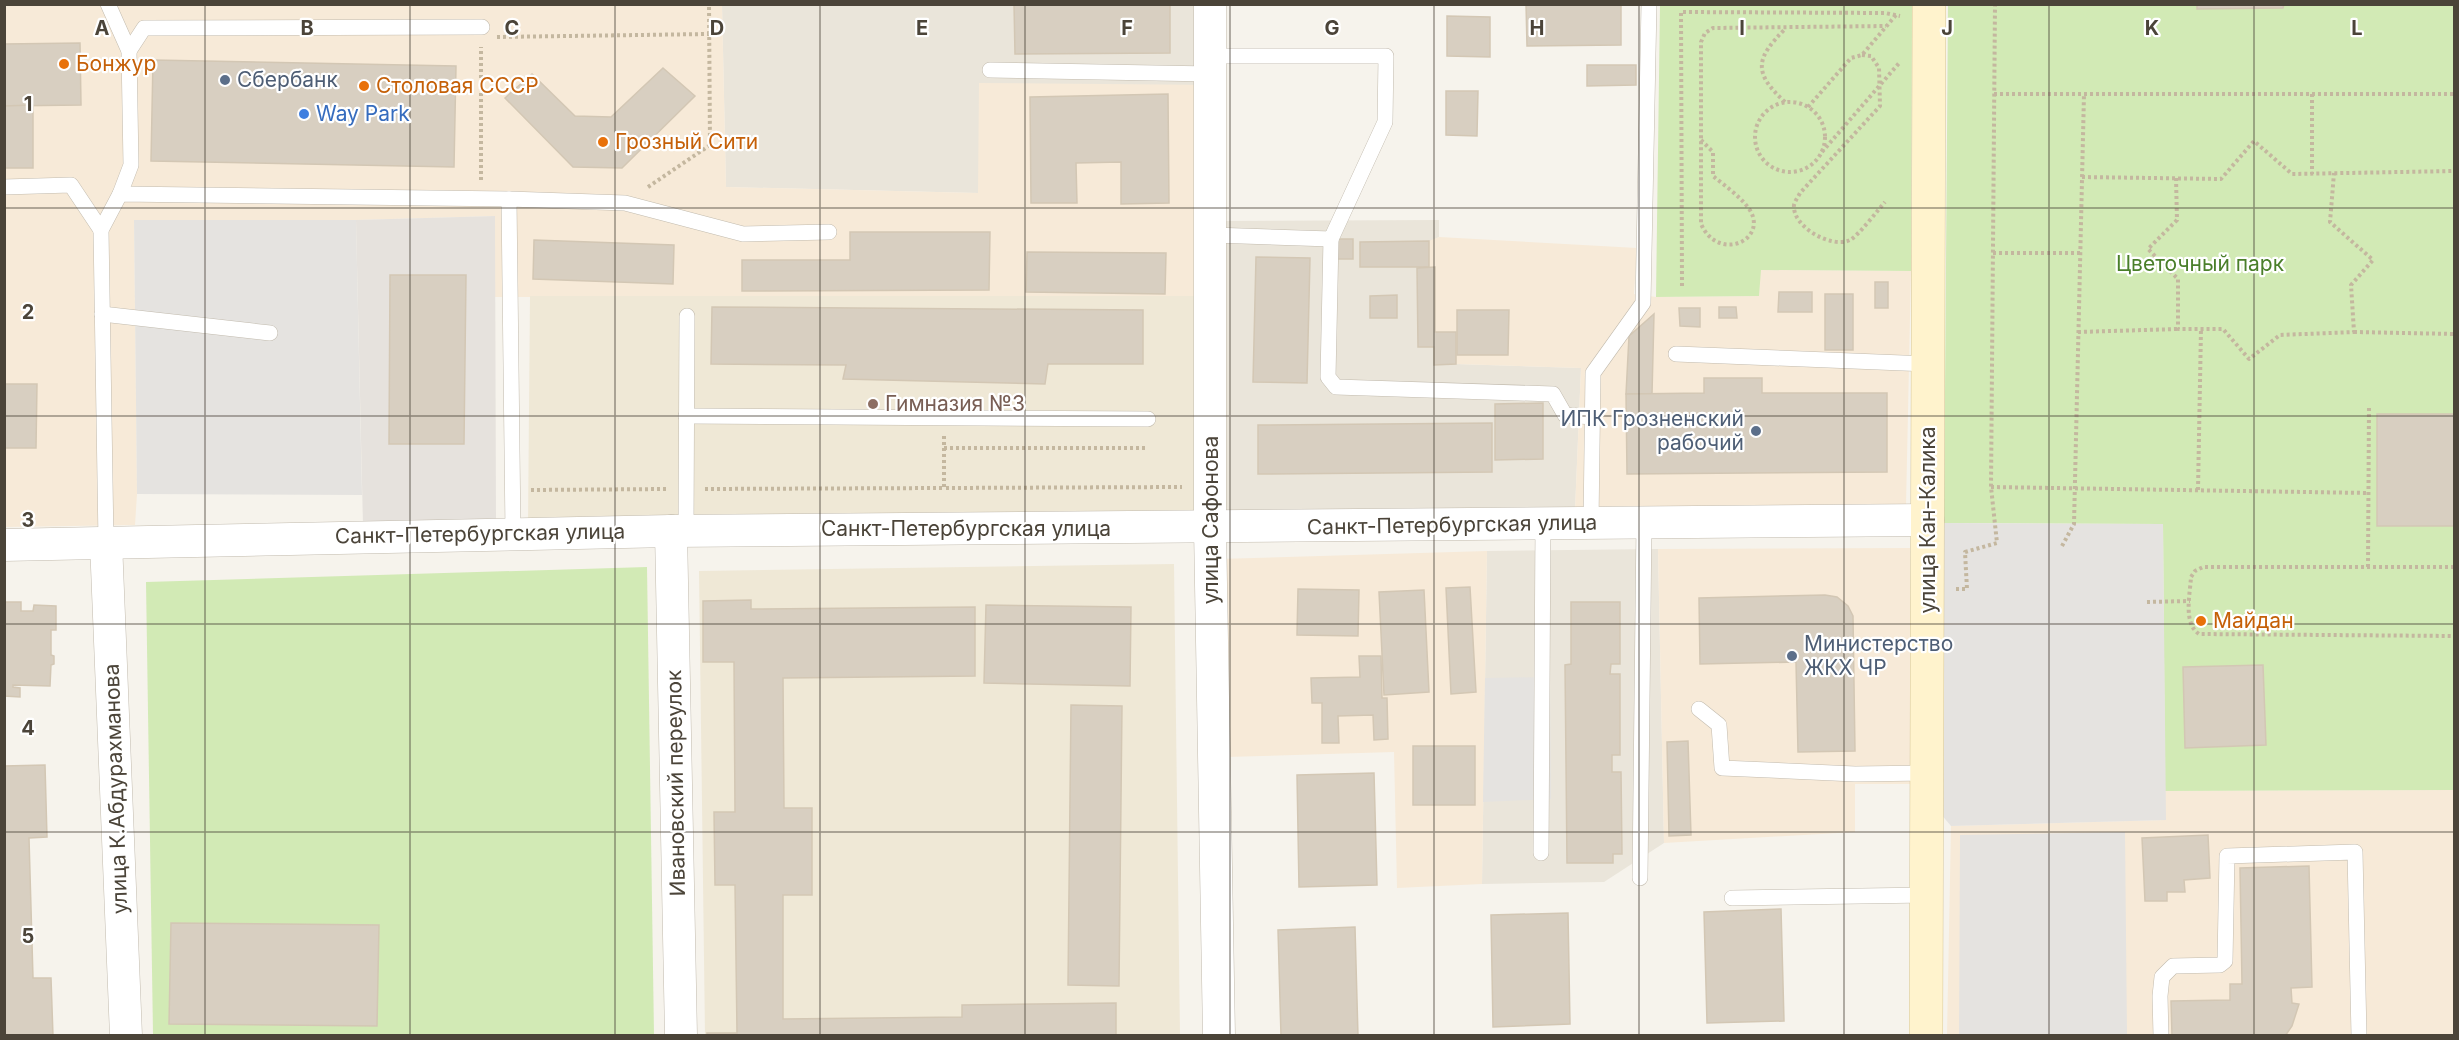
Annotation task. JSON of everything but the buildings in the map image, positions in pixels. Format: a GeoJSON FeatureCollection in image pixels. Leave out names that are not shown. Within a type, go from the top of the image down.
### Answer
{"type":"FeatureCollection","features":[{"type":"Feature","properties":{"kind":"street","name":"улица Сафонова"},"geometry":{"type":"LineString","coordinates":[[1210,4],[1212,236],[1210,528],[1219,1035]]}},
{"type":"Feature","properties":{"kind":"street","name":"улица Кан-Калика"},"geometry":{"type":"LineString","coordinates":[[1916,11],[1928,363],[1926,1035]]}},
{"type":"Feature","properties":{"kind":"street","name":"Санкт-Петербургская улица"},"geometry":{"type":"LineString","coordinates":[[4,545],[513,533],[1928,520]]}},
{"type":"Feature","properties":{"kind":"street","name":"Ивановский переулок"},"geometry":{"type":"LineString","coordinates":[[679,531],[681,1035]]}},
{"type":"Feature","properties":{"kind":"street","name":"улица К.Абдурахманова"},"geometry":{"type":"LineString","coordinates":[[106,542],[126,1035]]}},
{"type":"Feature","properties":{"kind":"lane"},"geometry":{"type":"LineString","coordinates":[[106,542],[101,230],[120,194],[131,165],[129,51],[108,4]]}},
{"type":"Feature","properties":{"kind":"lane"},"geometry":{"type":"LineString","coordinates":[[1591,523],[1593,373],[1643,303],[1649,4]]}},
{"type":"Feature","properties":{"kind":"lane"},"geometry":{"type":"LineString","coordinates":[[129,51],[144,28],[481,32]]}},
{"type":"Feature","properties":{"kind":"lane"},"geometry":{"type":"LineString","coordinates":[[990,70],[1211,65],[1386,56],[1385,122],[1331,239],[1328,377],[1336,387],[1553,394],[1565,415],[1593,417]]}},
{"type":"Feature","properties":{"kind":"lane"},"geometry":{"type":"LineString","coordinates":[[4,187],[72,185],[101,230]]}},
{"type":"Feature","properties":{"kind":"lane"},"geometry":{"type":"LineString","coordinates":[[120,194],[508,199],[624,203],[743,234],[830,232]]}},
{"type":"Feature","properties":{"kind":"lane"},"geometry":{"type":"LineString","coordinates":[[508,199],[513,533]]}},
{"type":"Feature","properties":{"kind":"lane"},"geometry":{"type":"LineString","coordinates":[[1212,236],[1331,239]]}},
{"type":"Feature","properties":{"kind":"lane"},"geometry":{"type":"LineString","coordinates":[[102,314],[270,333]]}},
{"type":"Feature","properties":{"kind":"lane"},"geometry":{"type":"LineString","coordinates":[[679,531],[686,489],[687,316]]}},
{"type":"Feature","properties":{"kind":"lane"},"geometry":{"type":"LineString","coordinates":[[1676,354],[1928,363]]}},
{"type":"Feature","properties":{"kind":"lane"},"geometry":{"type":"LineString","coordinates":[[686,416],[1148,419]]}},
{"type":"Feature","properties":{"kind":"lane"},"geometry":{"type":"LineString","coordinates":[[1640,878],[1644,522]]}},
{"type":"Feature","properties":{"kind":"lane"},"geometry":{"type":"LineString","coordinates":[[1541,853],[1543,523]]}},
{"type":"Feature","properties":{"kind":"lane"},"geometry":{"type":"LineString","coordinates":[[1699,709],[1719,725],[1722,768],[1855,774],[1928,774]]}},
{"type":"Feature","properties":{"kind":"lane"},"geometry":{"type":"LineString","coordinates":[[2161,1035],[2162,977],[2173,966],[2220,965],[2225,961],[2227,856],[2355,852],[2359,1035]]}},
{"type":"Feature","properties":{"kind":"lane"},"geometry":{"type":"LineString","coordinates":[[1732,898],[1928,895]]}},
{"type":"Feature","properties":{"kind":"path"},"geometry":{"type":"LineString","coordinates":[[624,203],[710,145],[709,4]]}},
{"type":"Feature","properties":{"kind":"path"},"geometry":{"type":"LineString","coordinates":[[1928,590],[1967,589],[1965,552],[1997,543],[1991,487],[1995,4]]}},
{"type":"Feature","properties":{"kind":"path"},"geometry":{"type":"LineString","coordinates":[[1682,286],[1681,12],[1885,13],[1896,15],[1916,11]]}},
{"type":"Feature","properties":{"kind":"path"},"geometry":{"type":"LineString","coordinates":[[1862,55],[1896,15]]}},
{"type":"Feature","properties":{"kind":"path"},"geometry":{"type":"LineString","coordinates":[[1701,140],[1713,152],[1713,176],[1749,208],[1754,218],[1752,229],[1745,239],[1736,245],[1726,246],[1716,242],[1706,234],[1701,224],[1701,140],[1701,42],[1705,33],[1713,28],[1886,26]]}},
{"type":"Feature","properties":{"kind":"path"},"geometry":{"type":"LineString","coordinates":[[1786,27],[1770,44],[1762,59],[1761,72],[1773,91],[1786,102]]}},
{"type":"Feature","properties":{"kind":"path"},"geometry":{"type":"LineString","coordinates":[[481,199],[481,32],[709,34]]}},
{"type":"Feature","properties":{"kind":"path"},"geometry":{"type":"LineString","coordinates":[[1808,107],[1851,58],[1862,55],[1871,56],[1876,61],[1879,68],[1880,106],[1800,193],[1794,204],[1795,212],[1806,229],[1816,236],[1839,241],[1851,239],[1885,202]]}},
{"type":"Feature","properties":{"kind":"path"},"geometry":{"type":"LineString","coordinates":[[1820,154],[1824,142],[1824,130],[1820,119],[1808,107],[1791,101],[1786,102],[1771,107],[1757,123],[1754,134],[1760,156],[1768,165],[1791,172],[1808,166],[1820,154],[1902,59]]}},
{"type":"Feature","properties":{"kind":"path"},"geometry":{"type":"LineString","coordinates":[[1994,94],[2454,94]]}},
{"type":"Feature","properties":{"kind":"path"},"geometry":{"type":"LineString","coordinates":[[2062,546],[2074,524],[2084,94]]}},
{"type":"Feature","properties":{"kind":"path"},"geometry":{"type":"LineString","coordinates":[[2312,94],[2312,174]]}},
{"type":"Feature","properties":{"kind":"path"},"geometry":{"type":"LineString","coordinates":[[2082,177],[2221,179],[2254,141],[2292,174],[2454,171]]}},
{"type":"Feature","properties":{"kind":"path"},"geometry":{"type":"LineString","coordinates":[[2334,173],[2330,222],[2373,260],[2351,285],[2354,332]]}},
{"type":"Feature","properties":{"kind":"path"},"geometry":{"type":"LineString","coordinates":[[2176,178],[2177,220],[2148,249],[2178,279],[2178,329]]}},
{"type":"Feature","properties":{"kind":"path"},"geometry":{"type":"LineString","coordinates":[[1993,253],[2080,253]]}},
{"type":"Feature","properties":{"kind":"path"},"geometry":{"type":"LineString","coordinates":[[2198,490],[2201,329]]}},
{"type":"Feature","properties":{"kind":"path"},"geometry":{"type":"LineString","coordinates":[[2078,332],[2223,330],[2249,359],[2280,334],[2354,332],[2454,334]]}},
{"type":"Feature","properties":{"kind":"path"},"geometry":{"type":"LineString","coordinates":[[2368,567],[2369,406]]}},
{"type":"Feature","properties":{"kind":"path"},"geometry":{"type":"LineString","coordinates":[[944,488],[945,417]]}},
{"type":"Feature","properties":{"kind":"path"},"geometry":{"type":"LineString","coordinates":[[944,448],[1147,448]]}},
{"type":"Feature","properties":{"kind":"path"},"geometry":{"type":"LineString","coordinates":[[513,490],[1210,487]]}},
{"type":"Feature","properties":{"kind":"path"},"geometry":{"type":"LineString","coordinates":[[1991,487],[2368,493]]}},
{"type":"Feature","properties":{"kind":"path"},"geometry":{"type":"LineString","coordinates":[[2454,567],[2203,567],[2195,571],[2191,578],[2189,623],[2199,634],[2454,636]]}},
{"type":"Feature","properties":{"kind":"path"},"geometry":{"type":"LineString","coordinates":[[2147,602],[2190,602]]}},
{"type":"Feature","properties":{"kind":"shaded area"},"geometry":{"type":"Polygon","coordinates":[[[4,5],[722,5],[726,187],[978,193],[979,83],[1219,85],[1219,296],[495,297],[494,216],[356,220],[134,220],[137,494],[135,525],[5,527],[4,5]]]}},
{"type":"Feature","properties":{"kind":"shaded area"},"geometry":{"type":"Polygon","coordinates":[[[722,5],[1219,5],[1219,85],[978,193],[726,187],[722,5]]]}},
{"type":"Feature","properties":{"kind":"shaded area"},"geometry":{"type":"Polygon","coordinates":[[[495,216],[496,520],[363,526],[356,220],[495,216]]]}},
{"type":"Feature","properties":{"kind":"shaded area"},"geometry":{"type":"Polygon","coordinates":[[[134,220],[356,220],[362,495],[137,494],[134,220]]]}},
{"type":"Feature","properties":{"kind":"shaded area"},"geometry":{"type":"Polygon","coordinates":[[[1439,220],[1439,237],[1429,242],[1456,332],[1456,364],[1581,368],[1575,510],[1216,513],[1221,221],[1439,220]]]}},
{"type":"Feature","properties":{"kind":"shaded area"},"geometry":{"type":"Polygon","coordinates":[[[1439,237],[1637,248],[1634,294],[1656,297],[1759,296],[1760,270],[1911,271],[1906,506],[1575,510],[1581,368],[1456,364],[1456,332],[1435,332],[1434,267],[1429,267],[1429,241],[1439,237]]]}},
{"type":"Feature","properties":{"kind":"shaded area","name":"Гимназия №3"},"geometry":{"type":"Polygon","coordinates":[[[530,296],[1219,296],[1216,513],[528,525],[530,296]]]}},
{"type":"Feature","properties":{"kind":"shaded area"},"geometry":{"type":"Polygon","coordinates":[[[1944,523],[2163,524],[2166,820],[1951,826],[1940,813],[1944,523]]]}},
{"type":"Feature","properties":{"kind":"shaded area"},"geometry":{"type":"Polygon","coordinates":[[[1910,548],[1911,784],[1855,784],[1855,832],[1664,843],[1658,549],[1910,548]]]}},
{"type":"Feature","properties":{"kind":"shaded area"},"geometry":{"type":"Polygon","coordinates":[[[1658,549],[1664,843],[1604,882],[1482,884],[1487,551],[1658,549]]]}},
{"type":"Feature","properties":{"kind":"shaded area"},"geometry":{"type":"Polygon","coordinates":[[[1487,551],[1482,884],[1397,888],[1394,752],[1226,757],[1218,559],[1487,551]]]}},
{"type":"Feature","properties":{"kind":"shaded area"},"geometry":{"type":"Polygon","coordinates":[[[1174,564],[1180,1035],[705,1035],[699,571],[1174,564]]]}},
{"type":"Feature","properties":{"kind":"shaded area"},"geometry":{"type":"Polygon","coordinates":[[[1550,677],[1551,799],[1483,802],[1485,678],[1550,677]]]}},
{"type":"Feature","properties":{"kind":"shaded area"},"geometry":{"type":"Polygon","coordinates":[[[2454,790],[2454,1035],[1947,1036],[1951,826],[2165,820],[2165,791],[2454,790]]]}},
{"type":"Feature","properties":{"kind":"shaded area"},"geometry":{"type":"Polygon","coordinates":[[[2125,832],[2127,1035],[1959,1035],[1960,835],[2125,832]]]}},
{"type":"Feature","properties":{"kind":"green space"},"geometry":{"type":"Polygon","coordinates":[[[1660,5],[1912,5],[1911,271],[1761,270],[1759,296],[1656,297],[1660,5]]]}},
{"type":"Feature","properties":{"kind":"green space","name":"Цветочный парк"},"geometry":{"type":"Polygon","coordinates":[[[1948,5],[2454,5],[2454,790],[2165,791],[2163,524],[1944,523],[1948,5]]]}},
{"type":"Feature","properties":{"kind":"green space"},"geometry":{"type":"Polygon","coordinates":[[[647,567],[654,1035],[153,1035],[146,582],[647,567]]]}},
{"type":"Feature","properties":{"kind":"place","name":"Бонжур"},"geometry":{"type":"Point","coordinates":[64,64]}},
{"type":"Feature","properties":{"kind":"place","name":"Сбербанк"},"geometry":{"type":"Point","coordinates":[225,80]}},
{"type":"Feature","properties":{"kind":"place","name":"Столовая СССР"},"geometry":{"type":"Point","coordinates":[364,86]}},
{"type":"Feature","properties":{"kind":"place","name":"Way Park"},"geometry":{"type":"Point","coordinates":[304,114]}},
{"type":"Feature","properties":{"kind":"place","name":"Грозный Сити"},"geometry":{"type":"Point","coordinates":[603,142]}},
{"type":"Feature","properties":{"kind":"place","name":"Гимназия №3"},"geometry":{"type":"Point","coordinates":[873,404]}},
{"type":"Feature","properties":{"kind":"place","name":"ИПК Грозненский рабочий"},"geometry":{"type":"Point","coordinates":[1756,431]}},
{"type":"Feature","properties":{"kind":"place","name":"Майдан"},"geometry":{"type":"Point","coordinates":[2201,621]}},
{"type":"Feature","properties":{"kind":"place","name":"Министерство ЖКХ ЧР"},"geometry":{"type":"Point","coordinates":[1792,656]}}]}
